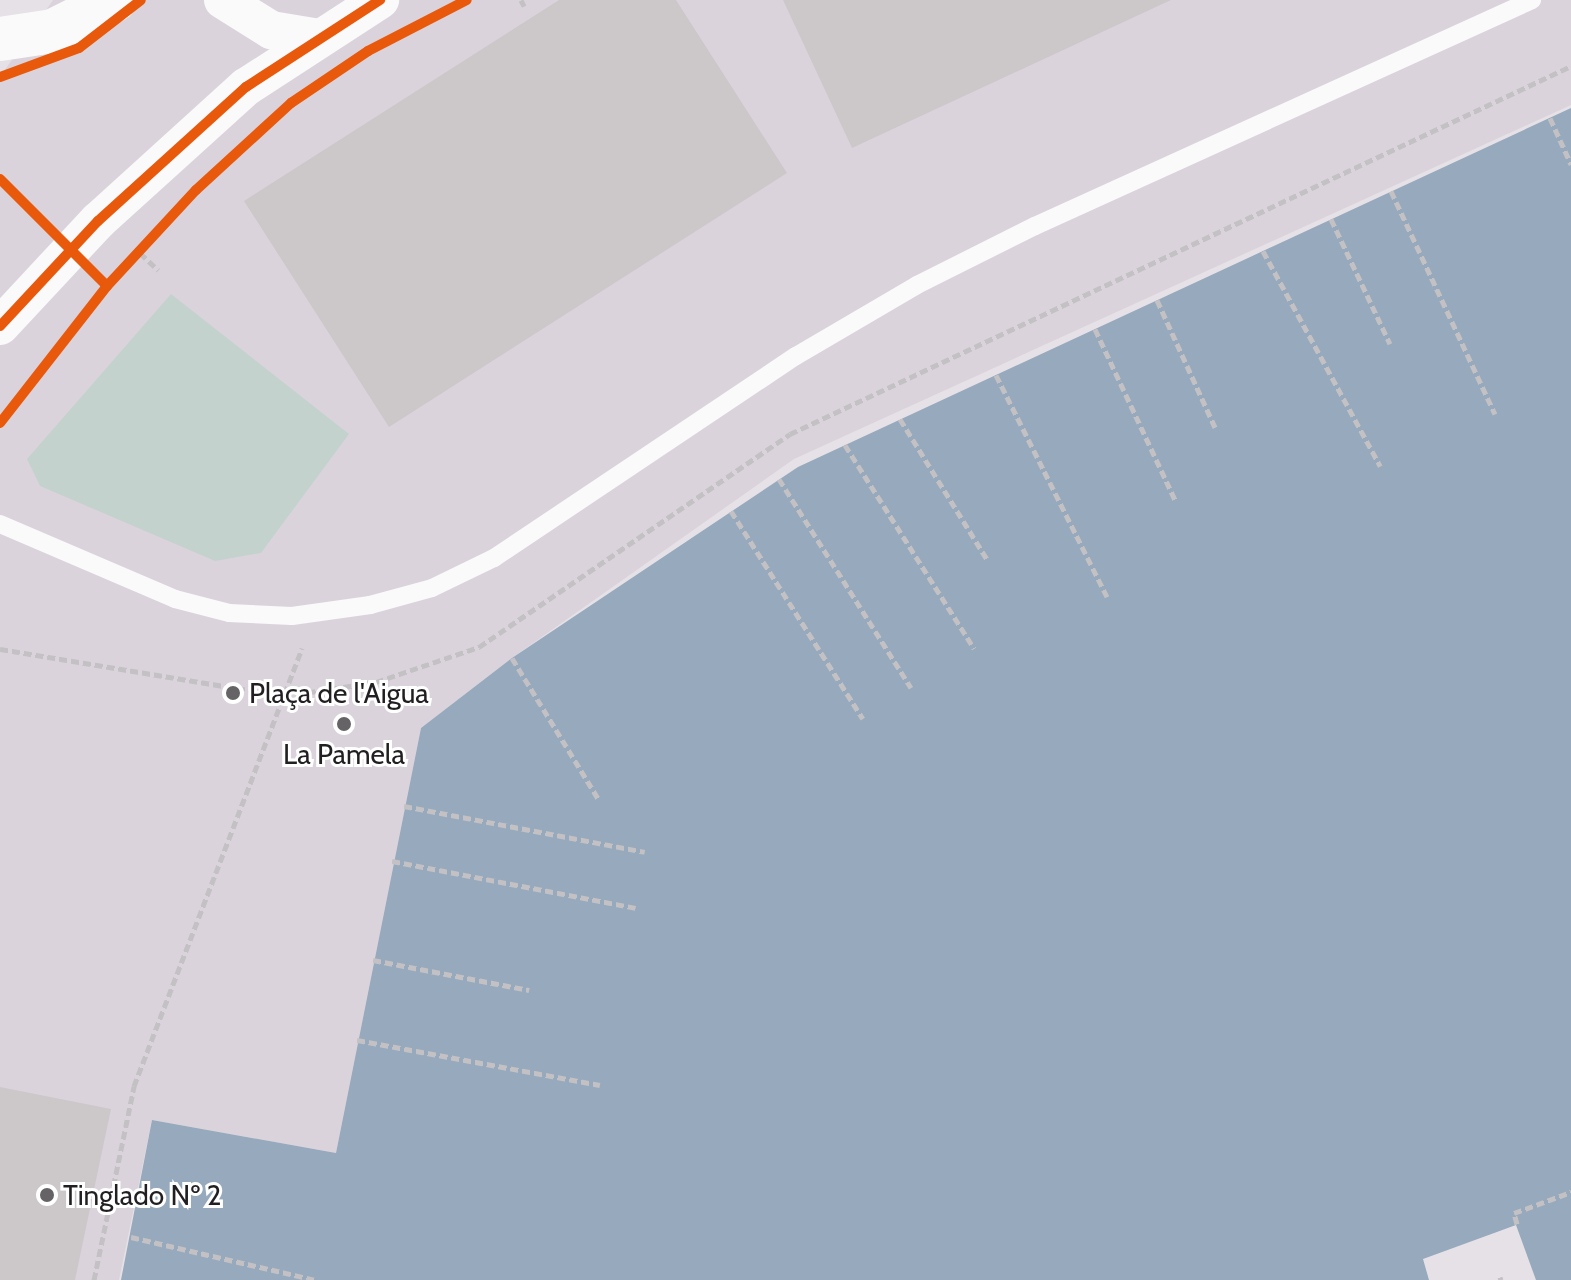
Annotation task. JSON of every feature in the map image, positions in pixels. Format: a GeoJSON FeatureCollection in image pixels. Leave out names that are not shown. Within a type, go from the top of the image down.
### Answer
{"type":"FeatureCollection","features":[{"type":"Feature","properties":{"kind":"main road"},"geometry":{"type":"LineString","coordinates":[[0,39],[53,31],[115,0]]}},
{"type":"Feature","properties":{"kind":"street"},"geometry":{"type":"LineString","coordinates":[[223,0],[271,30],[319,38]]}},
{"type":"Feature","properties":{"kind":"street"},"geometry":{"type":"LineString","coordinates":[[0,326],[72,247],[246,87],[380,0]]}},
{"type":"Feature","properties":{"kind":"lane"},"geometry":{"type":"LineString","coordinates":[[0,524],[175,599],[229,613],[315,613],[432,588],[494,558],[796,356],[917,285],[1035,226],[1532,0]]}},
{"type":"Feature","properties":{"kind":"path"},"geometry":{"type":"LineString","coordinates":[[0,649],[284,696],[376,682],[479,647],[790,434],[1571,66]]}},
{"type":"Feature","properties":{"kind":"path"},"geometry":{"type":"LineString","coordinates":[[1550,118],[1571,164]]}},
{"type":"Feature","properties":{"kind":"path"},"geometry":{"type":"LineString","coordinates":[[1391,191],[1495,414]]}},
{"type":"Feature","properties":{"kind":"path"},"geometry":{"type":"LineString","coordinates":[[1331,219],[1390,344]]}},
{"type":"Feature","properties":{"kind":"path"},"geometry":{"type":"LineString","coordinates":[[129,264],[149,243]]}},
{"type":"Feature","properties":{"kind":"path"},"geometry":{"type":"LineString","coordinates":[[1263,251],[1380,466]]}},
{"type":"Feature","properties":{"kind":"path"},"geometry":{"type":"LineString","coordinates":[[140,253],[158,270]]}},
{"type":"Feature","properties":{"kind":"path"},"geometry":{"type":"LineString","coordinates":[[1157,300],[1215,427]]}},
{"type":"Feature","properties":{"kind":"path"},"geometry":{"type":"LineString","coordinates":[[1095,329],[1175,500]]}},
{"type":"Feature","properties":{"kind":"path"},"geometry":{"type":"LineString","coordinates":[[996,375],[1107,597]]}},
{"type":"Feature","properties":{"kind":"path"},"geometry":{"type":"LineString","coordinates":[[900,419],[988,561]]}},
{"type":"Feature","properties":{"kind":"path"},"geometry":{"type":"LineString","coordinates":[[845,445],[974,648]]}},
{"type":"Feature","properties":{"kind":"path"},"geometry":{"type":"LineString","coordinates":[[779,479],[911,688]]}},
{"type":"Feature","properties":{"kind":"path"},"geometry":{"type":"LineString","coordinates":[[731,511],[863,719]]}},
{"type":"Feature","properties":{"kind":"path"},"geometry":{"type":"LineString","coordinates":[[94,1280],[134,1086],[315,613]]}},
{"type":"Feature","properties":{"kind":"path"},"geometry":{"type":"LineString","coordinates":[[512,658],[599,800]]}},
{"type":"Feature","properties":{"kind":"path"},"geometry":{"type":"LineString","coordinates":[[404,806],[645,852]]}},
{"type":"Feature","properties":{"kind":"path"},"geometry":{"type":"LineString","coordinates":[[392,861],[635,908]]}},
{"type":"Feature","properties":{"kind":"path"},"geometry":{"type":"LineString","coordinates":[[373,960],[529,990]]}},
{"type":"Feature","properties":{"kind":"path"},"geometry":{"type":"LineString","coordinates":[[357,1040],[600,1085]]}},
{"type":"Feature","properties":{"kind":"path"},"geometry":{"type":"LineString","coordinates":[[1517,1224],[1514,1213],[1571,1192]]}},
{"type":"Feature","properties":{"kind":"path"},"geometry":{"type":"LineString","coordinates":[[131,1237],[316,1280]]}},
{"type":"Feature","properties":{"kind":"shaded area"},"geometry":{"type":"Polygon","coordinates":[[[53,0],[1571,0],[1571,105],[794,459],[512,658],[421,728],[336,1153],[152,1120],[119,1280],[0,1280],[0,77],[53,0]]]}},
{"type":"Feature","properties":{"kind":"shaded area"},"geometry":{"type":"Polygon","coordinates":[[[171,294],[349,434],[261,553],[215,561],[40,486],[27,459],[171,294]]]}},
{"type":"Feature","properties":{"kind":"water"},"geometry":{"type":"Polygon","coordinates":[[[1571,108],[1571,1280],[1536,1280],[1516,1225],[1423,1259],[1429,1280],[121,1280],[152,1120],[336,1153],[421,728],[512,658],[798,467],[1571,108]]]}},
{"type":"Feature","properties":{"kind":"building"},"geometry":{"type":"Polygon","coordinates":[[[559,0],[676,0],[787,173],[389,427],[244,201],[559,0]]]}},
{"type":"Feature","properties":{"kind":"building"},"geometry":{"type":"Polygon","coordinates":[[[783,0],[1171,0],[852,148],[783,0]]]}},
{"type":"Feature","properties":{"kind":"building","name":"Tinglado Nº 2"},"geometry":{"type":"Polygon","coordinates":[[[0,1087],[111,1109],[75,1280],[0,1280],[0,1087]]]}},
{"type":"Feature","properties":{"kind":"cycle path"},"geometry":{"type":"LineString","coordinates":[[0,77],[79,48],[141,0]]}},
{"type":"Feature","properties":{"kind":"cycle path"},"geometry":{"type":"LineString","coordinates":[[0,326],[98,221],[246,87],[380,0]]}},
{"type":"Feature","properties":{"kind":"cycle path"},"geometry":{"type":"LineString","coordinates":[[0,423],[107,286],[196,190],[291,103],[368,51],[467,0]]}},
{"type":"Feature","properties":{"kind":"cycle path"},"geometry":{"type":"LineString","coordinates":[[0,179],[107,286]]}},
{"type":"Feature","properties":{"kind":"place","name":"Plaça de l'Aigua"},"geometry":{"type":"Point","coordinates":[233,693]}},
{"type":"Feature","properties":{"kind":"place","name":"La Pamela"},"geometry":{"type":"Point","coordinates":[344,724]}},
{"type":"Feature","properties":{"kind":"place","name":"Tinglado Nº 2"},"geometry":{"type":"Point","coordinates":[47,1195]}}]}
